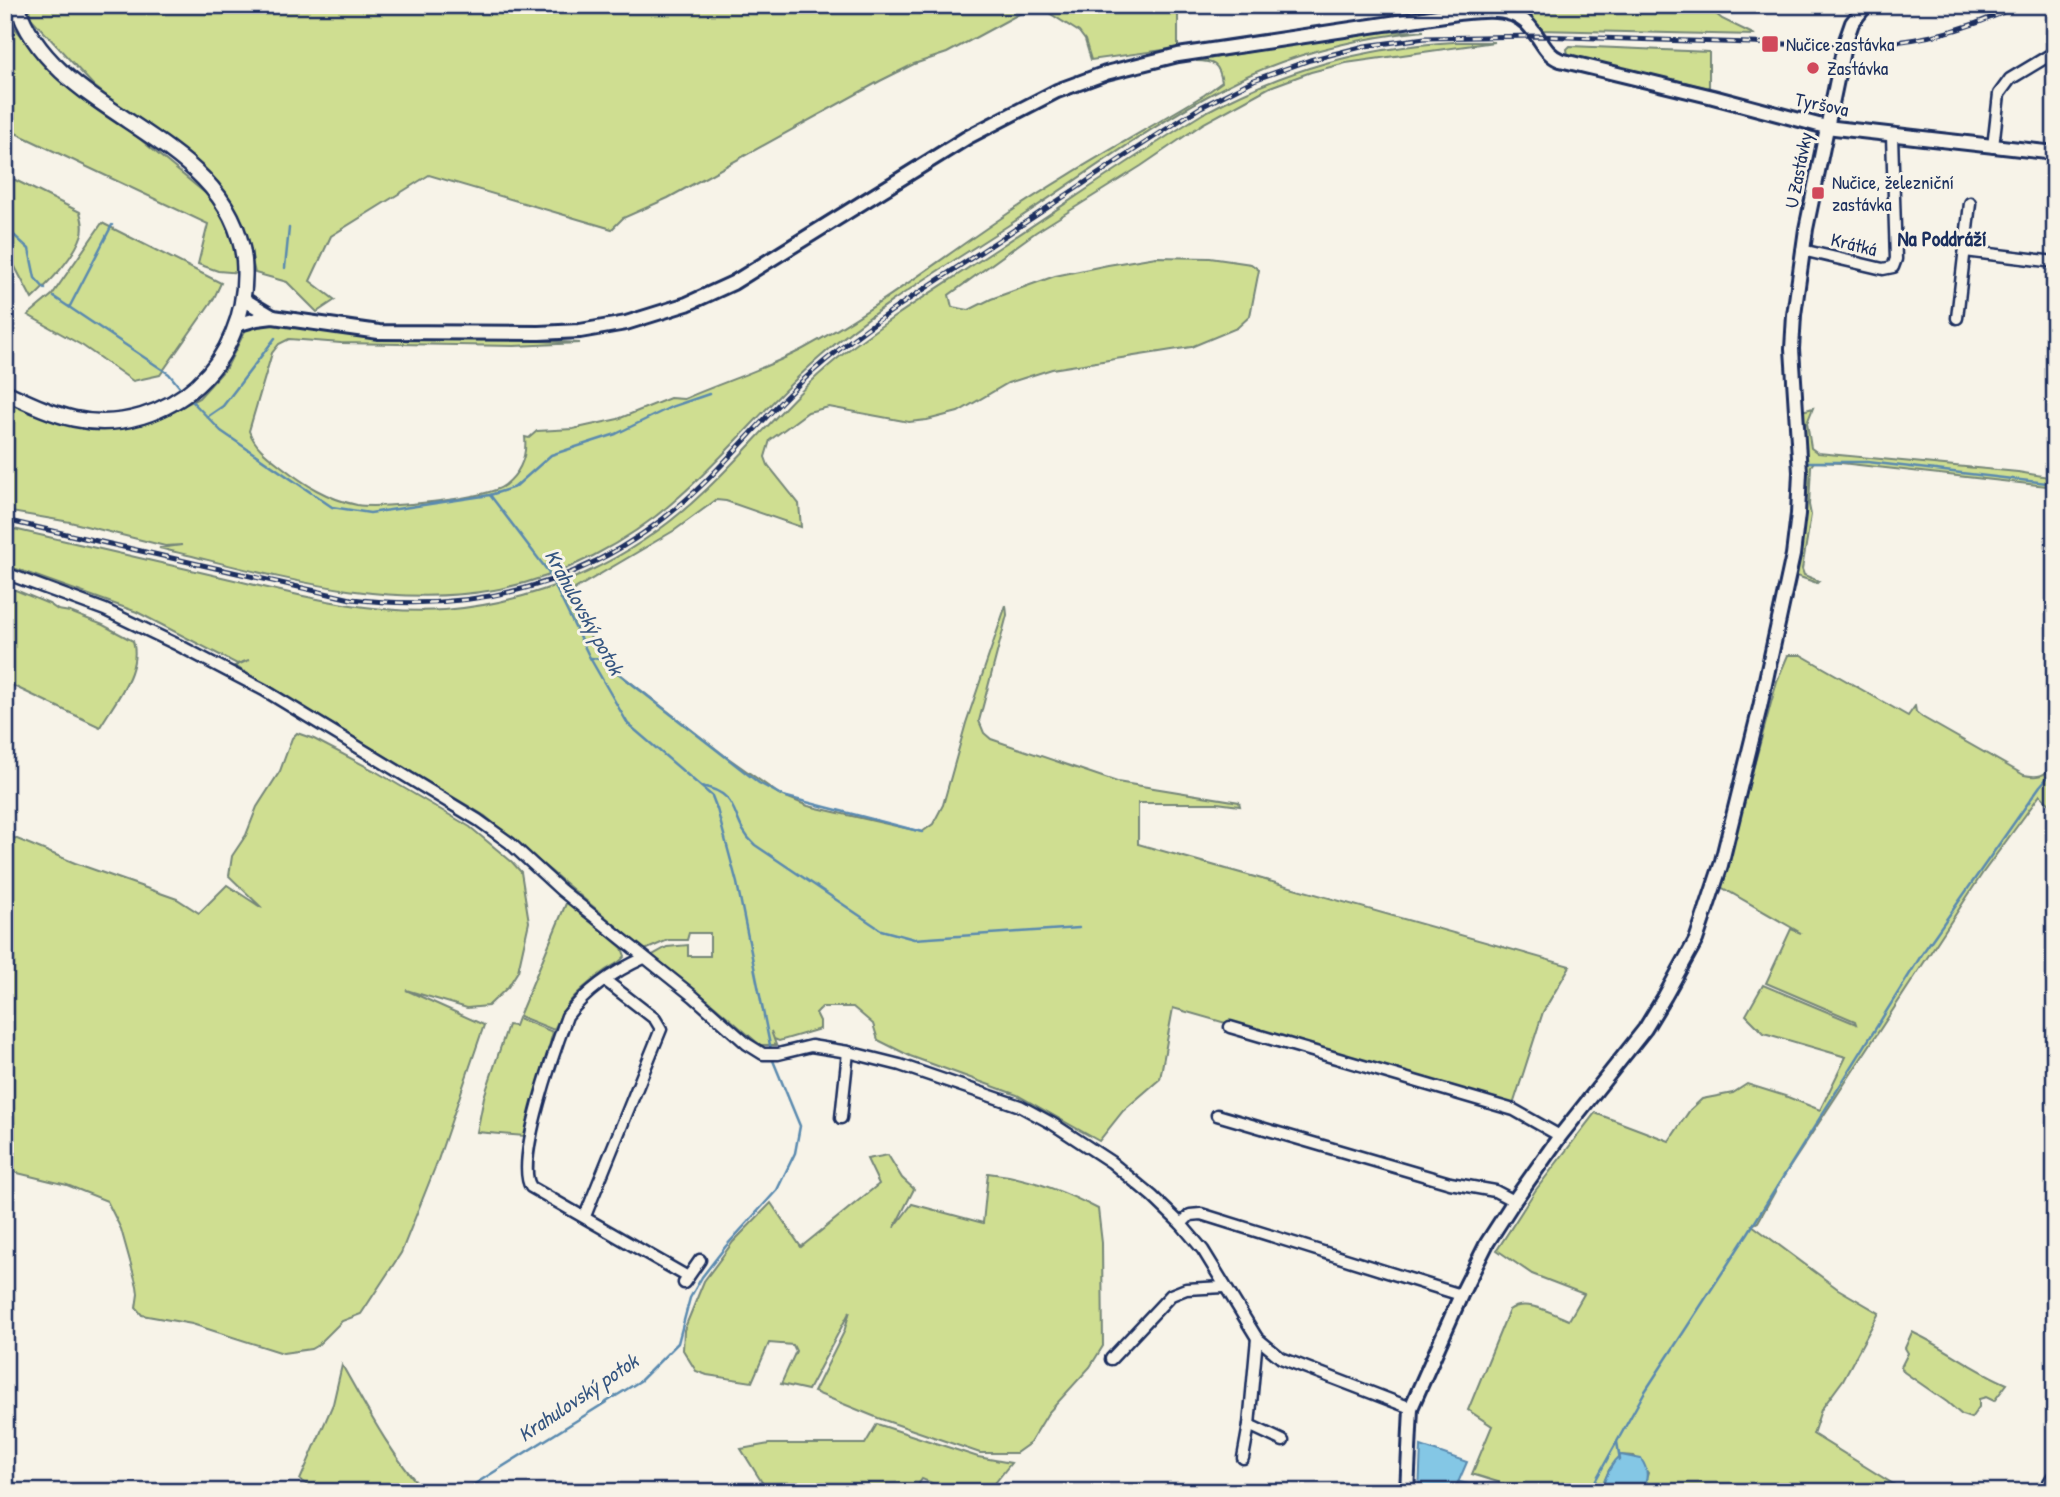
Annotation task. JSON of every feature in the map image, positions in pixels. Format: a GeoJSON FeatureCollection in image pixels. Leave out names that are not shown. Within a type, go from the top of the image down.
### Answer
{"type":"FeatureCollection","features":[{"type":"Feature","properties":{"kind":"main road"},"geometry":{"type":"LineString","coordinates":[[5,392],[55,415],[91,423],[136,418],[178,400],[192,390],[218,362],[236,325],[244,292],[242,249],[230,216],[209,183],[56,67],[32,38],[17,5]]}},
{"type":"Feature","properties":{"kind":"street","name":"U Zastávky"},"geometry":{"type":"LineString","coordinates":[[1411,1408],[1461,1295],[1488,1243],[1560,1136],[1646,1029],[1665,996],[1696,940],[1721,865],[1760,707],[1793,555],[1800,472],[1792,349],[1799,265],[1844,46],[1852,23],[1866,5]]}},
{"type":"Feature","properties":{"kind":"street","name":"Tyršova"},"geometry":{"type":"LineString","coordinates":[[272,317],[379,332],[539,333],[580,331],[626,323],[687,304],[733,283],[968,137],[1057,91],[1106,73],[1178,55],[1350,27],[1493,10],[1511,12],[1521,17],[1552,57],[1587,67],[1713,96],[1826,127],[2055,153]]}},
{"type":"Feature","properties":{"kind":"street"},"geometry":{"type":"LineString","coordinates":[[1993,147],[1999,93],[2010,79],[2055,52]]}},
{"type":"Feature","properties":{"kind":"street","name":"Krátká"},"geometry":{"type":"LineString","coordinates":[[1802,250],[1883,269],[1893,267],[1896,259],[1892,136]]}},
{"type":"Feature","properties":{"kind":"street"},"geometry":{"type":"LineString","coordinates":[[1957,318],[1970,203]]}},
{"type":"Feature","properties":{"kind":"street"},"geometry":{"type":"LineString","coordinates":[[1965,251],[2055,262]]}},
{"type":"Feature","properties":{"kind":"street"},"geometry":{"type":"LineString","coordinates":[[244,292],[272,317]]}},
{"type":"Feature","properties":{"kind":"street"},"geometry":{"type":"LineString","coordinates":[[236,325],[272,317]]}},
{"type":"Feature","properties":{"kind":"street"},"geometry":{"type":"LineString","coordinates":[[5,573],[104,610],[165,638],[264,690],[478,820],[510,843],[561,890],[747,1044],[763,1054],[778,1054],[811,1046],[900,1065],[1020,1106],[1111,1162],[1181,1224],[1203,1250],[1257,1338],[1281,1358],[1411,1408],[1407,1492]]}},
{"type":"Feature","properties":{"kind":"street"},"geometry":{"type":"LineString","coordinates":[[644,958],[624,967],[575,1005],[566,1016],[527,1148],[526,1180],[531,1187],[585,1216],[686,1280],[700,1260]]}},
{"type":"Feature","properties":{"kind":"street"},"geometry":{"type":"LineString","coordinates":[[585,1216],[661,1029],[655,1019],[606,981]]}},
{"type":"Feature","properties":{"kind":"street"},"geometry":{"type":"LineString","coordinates":[[1230,1027],[1514,1110],[1560,1136]]}},
{"type":"Feature","properties":{"kind":"street"},"geometry":{"type":"LineString","coordinates":[[841,1118],[848,1052]]}},
{"type":"Feature","properties":{"kind":"street"},"geometry":{"type":"LineString","coordinates":[[1217,1115],[1450,1183],[1495,1191],[1514,1201]]}},
{"type":"Feature","properties":{"kind":"street"},"geometry":{"type":"LineString","coordinates":[[1181,1224],[1190,1215],[1201,1214],[1461,1295]]}},
{"type":"Feature","properties":{"kind":"street"},"geometry":{"type":"LineString","coordinates":[[1111,1359],[1171,1295],[1186,1289],[1224,1287]]}},
{"type":"Feature","properties":{"kind":"street"},"geometry":{"type":"LineString","coordinates":[[1243,1458],[1249,1425],[1257,1338]]}},
{"type":"Feature","properties":{"kind":"street"},"geometry":{"type":"LineString","coordinates":[[1249,1425],[1283,1441]]}},
{"type":"Feature","properties":{"kind":"street"},"geometry":{"type":"LineString","coordinates":[[2043,1492],[2055,1473]]}},
{"type":"Feature","properties":{"kind":"green space"},"geometry":{"type":"Polygon","coordinates":[[[5,5],[9,21],[55,76],[141,140],[217,203],[237,241],[241,273],[218,271],[198,264],[208,224],[5,128],[5,5]]]}},
{"type":"Feature","properties":{"kind":"green space"},"geometry":{"type":"Polygon","coordinates":[[[28,5],[1178,5],[1178,48],[1091,60],[1085,40],[1079,32],[1049,13],[1033,10],[1019,14],[947,53],[914,64],[880,81],[668,198],[623,218],[612,229],[429,175],[331,236],[310,281],[335,300],[317,312],[287,282],[255,273],[243,223],[208,176],[94,86],[31,18],[28,5]]]}},
{"type":"Feature","properties":{"kind":"green space"},"geometry":{"type":"Polygon","coordinates":[[[1517,5],[1705,5],[1722,19],[1755,35],[1539,30],[1530,13],[1517,5]]]}},
{"type":"Feature","properties":{"kind":"green space"},"geometry":{"type":"Polygon","coordinates":[[[1424,31],[1357,41],[1292,58],[1218,90],[1157,126],[911,288],[841,339],[660,513],[617,543],[545,577],[494,590],[451,595],[409,596],[367,592],[283,578],[159,548],[182,545],[165,546],[70,522],[5,511],[5,402],[71,425],[99,429],[141,423],[165,415],[199,398],[227,367],[250,321],[420,335],[580,343],[514,346],[341,343],[289,339],[279,344],[272,353],[249,431],[262,451],[307,485],[336,499],[370,506],[434,502],[495,490],[515,475],[524,457],[525,437],[529,438],[537,431],[573,429],[618,419],[670,398],[684,399],[789,356],[828,335],[1020,206],[1222,82],[1215,65],[1196,61],[1367,32],[1424,31]]]}},
{"type":"Feature","properties":{"kind":"green space"},"geometry":{"type":"Polygon","coordinates":[[[1454,42],[1494,42],[1346,63],[1270,87],[1204,123],[1036,232],[949,295],[952,307],[969,310],[991,299],[1055,276],[1156,257],[1210,258],[1251,264],[1259,270],[1250,316],[1237,328],[1191,347],[1052,369],[1008,383],[958,412],[927,420],[909,422],[829,407],[808,412],[770,440],[765,457],[768,465],[799,504],[801,527],[716,500],[675,530],[575,589],[572,601],[597,650],[615,670],[779,794],[808,806],[922,832],[933,824],[943,805],[966,723],[1006,605],[1007,615],[979,721],[984,733],[991,739],[1117,782],[1239,802],[1240,806],[1217,803],[1138,803],[1138,844],[1570,966],[1543,1012],[1513,1105],[1173,1008],[1160,1079],[1123,1111],[1099,1141],[1017,1095],[910,1056],[878,1040],[873,1024],[853,1007],[822,1007],[816,1013],[820,1029],[779,1041],[774,1039],[771,1031],[776,1045],[760,1045],[651,956],[667,947],[688,945],[688,956],[710,956],[710,933],[689,933],[687,940],[668,940],[645,950],[485,816],[235,666],[249,660],[237,664],[137,612],[5,565],[5,527],[280,591],[361,607],[444,610],[517,598],[552,587],[619,556],[679,514],[724,473],[820,373],[858,343],[1204,113],[1265,84],[1325,63],[1387,49],[1454,42]]]}},
{"type":"Feature","properties":{"kind":"green space"},"geometry":{"type":"Polygon","coordinates":[[[1570,46],[1709,52],[1709,88],[1568,55],[1567,49],[1570,46]]]}},
{"type":"Feature","properties":{"kind":"green space"},"geometry":{"type":"Polygon","coordinates":[[[5,175],[80,212],[82,220],[82,234],[73,251],[53,278],[32,299],[14,265],[5,258],[5,175]]]}},
{"type":"Feature","properties":{"kind":"green space"},"geometry":{"type":"Polygon","coordinates":[[[102,223],[221,283],[214,298],[160,375],[133,381],[83,346],[28,315],[52,295],[102,223]]]}},
{"type":"Feature","properties":{"kind":"green space"},"geometry":{"type":"Polygon","coordinates":[[[1813,408],[1807,423],[1811,448],[1818,453],[2018,472],[2055,478],[2055,487],[1814,462],[1811,466],[1811,515],[1802,569],[1804,575],[1819,581],[1817,583],[1797,576],[1804,494],[1802,411],[1813,408]]]}},
{"type":"Feature","properties":{"kind":"green space"},"geometry":{"type":"Polygon","coordinates":[[[13,589],[58,610],[103,625],[133,641],[135,652],[130,675],[100,727],[5,682],[5,596],[13,589]]]}},
{"type":"Feature","properties":{"kind":"green space"},"geometry":{"type":"Polygon","coordinates":[[[1788,655],[1801,655],[1908,716],[1915,706],[1916,712],[1922,717],[2024,775],[2041,775],[2055,764],[2055,809],[2040,795],[1982,874],[1782,1179],[1758,1222],[1752,1225],[1838,1289],[1879,1313],[1843,1380],[1821,1410],[1813,1434],[1906,1492],[1642,1492],[1648,1473],[1634,1456],[1621,1455],[1609,1470],[1600,1492],[1530,1492],[1472,1474],[1492,1426],[1468,1410],[1509,1310],[1531,1306],[1569,1320],[1584,1294],[1532,1274],[1497,1250],[1535,1191],[1595,1113],[1669,1141],[1690,1110],[1702,1099],[1733,1093],[1747,1084],[1820,1110],[1846,1057],[1764,1033],[1746,1015],[1763,985],[1856,1024],[1855,1021],[1766,983],[1791,929],[1801,933],[1721,887],[1777,681],[1788,655]]]}},
{"type":"Feature","properties":{"kind":"green space"},"geometry":{"type":"Polygon","coordinates":[[[297,733],[375,771],[470,827],[521,872],[529,922],[518,971],[508,987],[488,1006],[467,1008],[406,990],[484,1025],[438,1160],[401,1253],[361,1314],[342,1321],[311,1349],[283,1353],[192,1324],[142,1315],[136,1308],[137,1286],[121,1229],[107,1201],[67,1185],[5,1170],[5,834],[75,863],[177,899],[199,913],[227,885],[262,908],[229,876],[232,856],[246,835],[257,807],[280,771],[292,738],[297,733]]]}},
{"type":"Feature","properties":{"kind":"green space"},"geometry":{"type":"Polygon","coordinates":[[[567,901],[622,948],[625,956],[574,997],[563,1011],[554,1030],[519,1016],[567,901]]]}},
{"type":"Feature","properties":{"kind":"green space"},"geometry":{"type":"Polygon","coordinates":[[[518,1018],[553,1032],[525,1136],[477,1132],[484,1097],[508,1025],[515,1026],[518,1018]]]}},
{"type":"Feature","properties":{"kind":"green space"},"geometry":{"type":"Polygon","coordinates":[[[888,1155],[902,1178],[914,1189],[894,1228],[912,1204],[983,1223],[988,1173],[1045,1186],[1098,1209],[1102,1243],[1103,1346],[1090,1367],[1048,1413],[1030,1443],[1016,1453],[980,1453],[878,1418],[814,1392],[844,1332],[850,1311],[808,1390],[781,1384],[796,1351],[793,1345],[769,1343],[752,1382],[696,1371],[683,1350],[684,1330],[704,1281],[733,1242],[771,1203],[801,1247],[879,1184],[867,1159],[888,1155]]]}},
{"type":"Feature","properties":{"kind":"green space"},"geometry":{"type":"Polygon","coordinates":[[[1912,1332],[2007,1384],[1994,1401],[1986,1397],[1979,1399],[1979,1407],[1971,1418],[1962,1415],[1904,1372],[1901,1367],[1908,1353],[1905,1348],[1912,1332]]]}},
{"type":"Feature","properties":{"kind":"green space"},"geometry":{"type":"Polygon","coordinates":[[[342,1365],[390,1447],[425,1492],[340,1491],[323,1489],[300,1480],[333,1404],[342,1365]]]}},
{"type":"Feature","properties":{"kind":"green space"},"geometry":{"type":"Polygon","coordinates":[[[877,1424],[978,1457],[1011,1463],[988,1492],[954,1492],[922,1479],[913,1492],[768,1492],[741,1449],[769,1444],[865,1444],[877,1424]]]}},
{"type":"Feature","properties":{"kind":"water"},"geometry":{"type":"Polygon","coordinates":[[[1421,1446],[1467,1462],[1454,1492],[1419,1492],[1421,1446]]]}},
{"type":"Feature","properties":{"kind":"water"},"geometry":{"type":"Polygon","coordinates":[[[1621,1455],[1641,1459],[1644,1463],[1647,1475],[1642,1492],[1600,1492],[1611,1467],[1621,1455]]]}},
{"type":"Feature","properties":{"kind":"waterway"},"geometry":{"type":"LineString","coordinates":[[70,306],[112,225]]}},
{"type":"Feature","properties":{"kind":"waterway","name":"Krahulovský potok"},"geometry":{"type":"LineString","coordinates":[[5,227],[29,249],[35,278],[45,289]]}},
{"type":"Feature","properties":{"kind":"waterway"},"geometry":{"type":"LineString","coordinates":[[285,268],[289,228]]}},
{"type":"Feature","properties":{"kind":"waterway","name":"Krahulovský potok"},"geometry":{"type":"LineString","coordinates":[[54,297],[169,374],[182,390]]}},
{"type":"Feature","properties":{"kind":"waterway"},"geometry":{"type":"LineString","coordinates":[[207,417],[223,406],[275,338]]}},
{"type":"Feature","properties":{"kind":"waterway"},"geometry":{"type":"LineString","coordinates":[[490,495],[515,487],[551,455],[616,434],[671,407],[709,394]]}},
{"type":"Feature","properties":{"kind":"waterway","name":"Krahulovský potok"},"geometry":{"type":"LineString","coordinates":[[189,398],[221,431],[332,507],[370,513],[490,495],[547,570],[590,658],[628,724],[712,796],[737,883],[771,1050]]}},
{"type":"Feature","properties":{"kind":"waterway"},"geometry":{"type":"LineString","coordinates":[[1805,462],[1868,462],[2055,484]]}},
{"type":"Feature","properties":{"kind":"waterway"},"geometry":{"type":"LineString","coordinates":[[591,658],[600,659],[759,783],[783,796],[922,832]]}},
{"type":"Feature","properties":{"kind":"waterway"},"geometry":{"type":"LineString","coordinates":[[1589,1492],[1644,1393],[1748,1233],[1924,951],[2040,786],[2055,769]]}},
{"type":"Feature","properties":{"kind":"waterway"},"geometry":{"type":"LineString","coordinates":[[701,786],[724,795],[741,827],[755,845],[881,930],[914,939],[1079,928]]}},
{"type":"Feature","properties":{"kind":"waterway","name":"Krahulovský potok"},"geometry":{"type":"LineString","coordinates":[[462,1492],[640,1381],[678,1343],[690,1298],[702,1277],[777,1190],[795,1153],[800,1126],[772,1058]]}},
{"type":"Feature","properties":{"kind":"waterway"},"geometry":{"type":"LineString","coordinates":[[1617,1442],[1620,1460]]}},
{"type":"Feature","properties":{"kind":"waterway"},"geometry":{"type":"LineString","coordinates":[[1458,1482],[1507,1492]]}},
{"type":"Feature","properties":{"kind":"railway"},"geometry":{"type":"LineString","coordinates":[[5,520],[351,599],[401,603],[497,595],[542,583],[585,566],[627,544],[667,516],[705,482],[801,382],[856,337],[918,293],[1176,123],[1254,80],[1310,60],[1365,46],[1425,38],[1537,36],[1867,45],[1933,36],[1976,23],[2018,5]]}},
{"type":"Feature","properties":{"kind":"place","name":"Nučice zastávka"},"geometry":{"type":"Point","coordinates":[1770,44]}},
{"type":"Feature","properties":{"kind":"place","name":"Zastávka"},"geometry":{"type":"Point","coordinates":[1813,68]}},
{"type":"Feature","properties":{"kind":"place","name":"Nučice, železniční zastávka"},"geometry":{"type":"Point","coordinates":[1818,193]}},
{"type":"Feature","properties":{"kind":"district","name":"Na Poddráží"},"geometry":{"type":"Point","coordinates":[1942,239]}}]}
